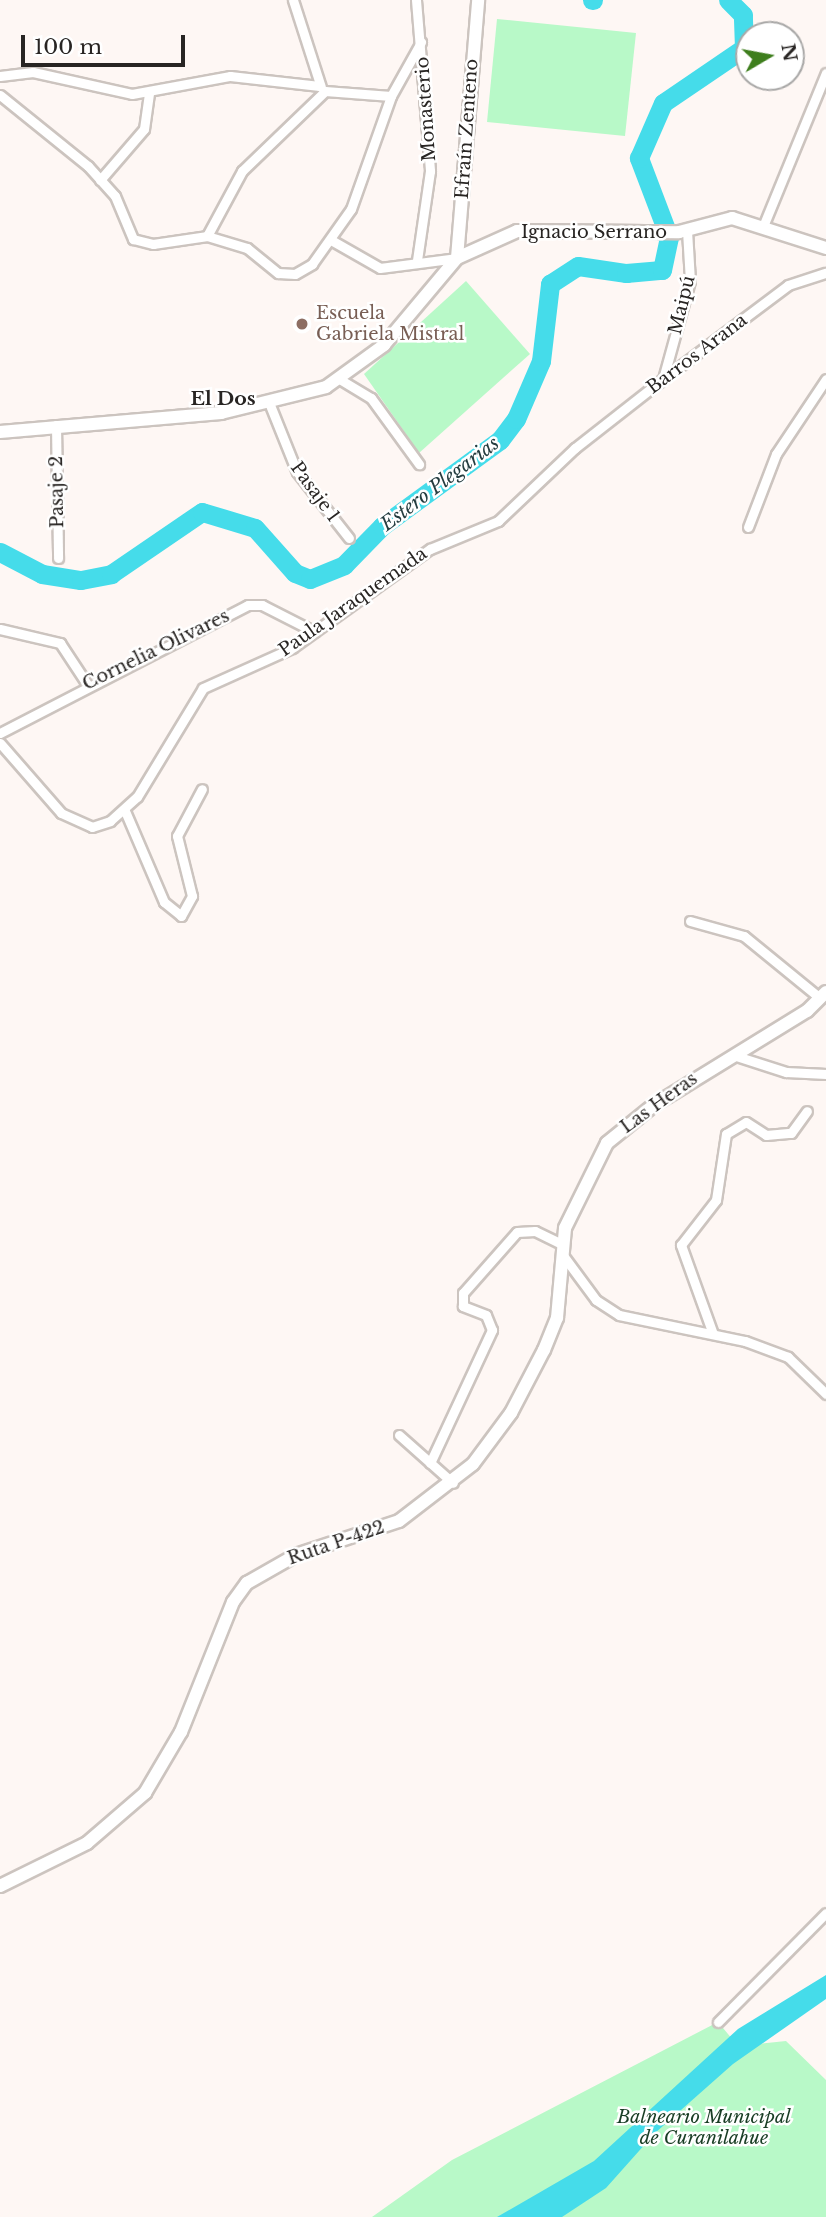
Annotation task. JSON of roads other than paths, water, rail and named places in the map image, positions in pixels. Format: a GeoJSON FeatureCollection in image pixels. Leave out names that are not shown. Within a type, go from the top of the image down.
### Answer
{"type":"FeatureCollection","features":[{"type":"Feature","properties":{"kind":"street"},"geometry":{"type":"LineString","coordinates":[[293,0],[322,89]]}},
{"type":"Feature","properties":{"kind":"street","name":"Monasterio"},"geometry":{"type":"LineString","coordinates":[[416,0],[430,171],[417,260]]}},
{"type":"Feature","properties":{"kind":"street","name":"Efraín Zenteno"},"geometry":{"type":"LineString","coordinates":[[457,258],[478,0]]}},
{"type":"Feature","properties":{"kind":"street"},"geometry":{"type":"LineString","coordinates":[[0,95],[66,144],[100,180],[134,239],[153,244],[207,236],[247,248],[278,273],[295,274],[312,264],[331,240],[361,187],[391,96],[421,42]]}},
{"type":"Feature","properties":{"kind":"street"},"geometry":{"type":"LineString","coordinates":[[0,76],[33,72],[106,91],[149,93],[230,76],[391,96]]}},
{"type":"Feature","properties":{"kind":"street"},"geometry":{"type":"LineString","coordinates":[[764,224],[826,73]]}},
{"type":"Feature","properties":{"kind":"street"},"geometry":{"type":"LineString","coordinates":[[207,236],[242,171],[322,89]]}},
{"type":"Feature","properties":{"kind":"street"},"geometry":{"type":"LineString","coordinates":[[100,180],[145,129],[149,93]]}},
{"type":"Feature","properties":{"kind":"street","name":"Ignacio Serrano"},"geometry":{"type":"LineString","coordinates":[[0,432],[270,405],[341,380],[407,322],[457,258],[517,231],[683,231],[732,218],[764,224],[826,248]]}},
{"type":"Feature","properties":{"kind":"street","name":"Maipú"},"geometry":{"type":"LineString","coordinates":[[663,379],[690,281],[683,231]]}},
{"type":"Feature","properties":{"kind":"street"},"geometry":{"type":"LineString","coordinates":[[331,240],[370,267],[417,260],[457,258]]}},
{"type":"Feature","properties":{"kind":"street","name":"Barros Arana"},"geometry":{"type":"LineString","coordinates":[[575,448],[788,285],[826,273]]}},
{"type":"Feature","properties":{"kind":"street"},"geometry":{"type":"LineString","coordinates":[[748,527],[776,454],[826,379]]}},
{"type":"Feature","properties":{"kind":"street"},"geometry":{"type":"LineString","coordinates":[[341,380],[372,398],[419,464]]}},
{"type":"Feature","properties":{"kind":"street","name":"Pasaje 1"},"geometry":{"type":"LineString","coordinates":[[270,405],[297,472],[349,537]]}},
{"type":"Feature","properties":{"kind":"street","name":"Pasaje 2"},"geometry":{"type":"LineString","coordinates":[[56,425],[58,558]]}},
{"type":"Feature","properties":{"kind":"street","name":"Paula Jaraquemada"},"geometry":{"type":"LineString","coordinates":[[125,811],[198,692],[315,632],[429,548],[498,521],[575,448]]}},
{"type":"Feature","properties":{"kind":"street","name":"Cornelia Olivares"},"geometry":{"type":"LineString","coordinates":[[0,733],[87,684],[248,605],[261,605],[315,632]]}},
{"type":"Feature","properties":{"kind":"street"},"geometry":{"type":"LineString","coordinates":[[0,629],[64,646],[87,684]]}},
{"type":"Feature","properties":{"kind":"street"},"geometry":{"type":"LineString","coordinates":[[0,743],[48,802],[92,827],[125,811],[166,907],[181,916],[192,896],[177,836],[202,789]]}},
{"type":"Feature","properties":{"kind":"street"},"geometry":{"type":"LineString","coordinates":[[690,921],[744,936],[823,995]]}},
{"type":"Feature","properties":{"kind":"street","name":"Las Heras"},"geometry":{"type":"LineString","coordinates":[[562,1268],[562,1248],[575,1201],[607,1143],[729,1054],[823,995]]}},
{"type":"Feature","properties":{"kind":"street"},"geometry":{"type":"LineString","coordinates":[[729,1054],[786,1072],[826,1074]]}},
{"type":"Feature","properties":{"kind":"street"},"geometry":{"type":"LineString","coordinates":[[713,1334],[681,1245],[716,1200],[726,1134],[746,1122],[766,1135],[791,1133],[807,1111]]}},
{"type":"Feature","properties":{"kind":"street"},"geometry":{"type":"LineString","coordinates":[[430,1463],[492,1330],[486,1315],[463,1306],[463,1293],[517,1232],[535,1231],[562,1248],[596,1300],[619,1315],[713,1334],[788,1357],[826,1394]]}},
{"type":"Feature","properties":{"kind":"street","name":"Ruta P-422"},"geometry":{"type":"LineString","coordinates":[[0,1886],[87,1843],[145,1793],[181,1732],[233,1602],[247,1583],[296,1555],[399,1521],[453,1483],[530,1381],[557,1318],[562,1268]]}},
{"type":"Feature","properties":{"kind":"street"},"geometry":{"type":"LineString","coordinates":[[399,1436],[453,1483]]}},
{"type":"Feature","properties":{"kind":"street"},"geometry":{"type":"LineString","coordinates":[[718,2022],[826,1913]]}},
{"type":"Feature","properties":{"kind":"water"},"geometry":{"type":"Polygon","coordinates":[[[826,1975],[826,1999],[733,2064],[655,2133],[606,2188],[562,2217],[497,2217],[594,2161],[738,2029],[826,1975]]]}},
{"type":"Feature","properties":{"kind":"waterway","name":"Estero Plegarias"},"geometry":{"type":"LineString","coordinates":[[0,552],[42,574],[81,580],[111,574],[202,512],[255,528],[295,573],[310,579],[344,565],[382,526],[500,440],[516,419],[541,361],[550,284],[578,266],[626,273],[662,270],[669,237],[639,158],[663,103],[744,48],[743,15],[728,0]]}},
{"type":"Feature","properties":{"kind":"place","name":"Escuela Gabriela Mistral"},"geometry":{"type":"Point","coordinates":[302,324]}},
{"type":"Feature","properties":{"kind":"district","name":"El Dos"},"geometry":{"type":"Point","coordinates":[223,399]}},
{"type":"Feature","properties":{"kind":"park label","name":"Balneario Municipal de Curanilahue"},"geometry":{"type":"Point","coordinates":[704,2128]}}]}
